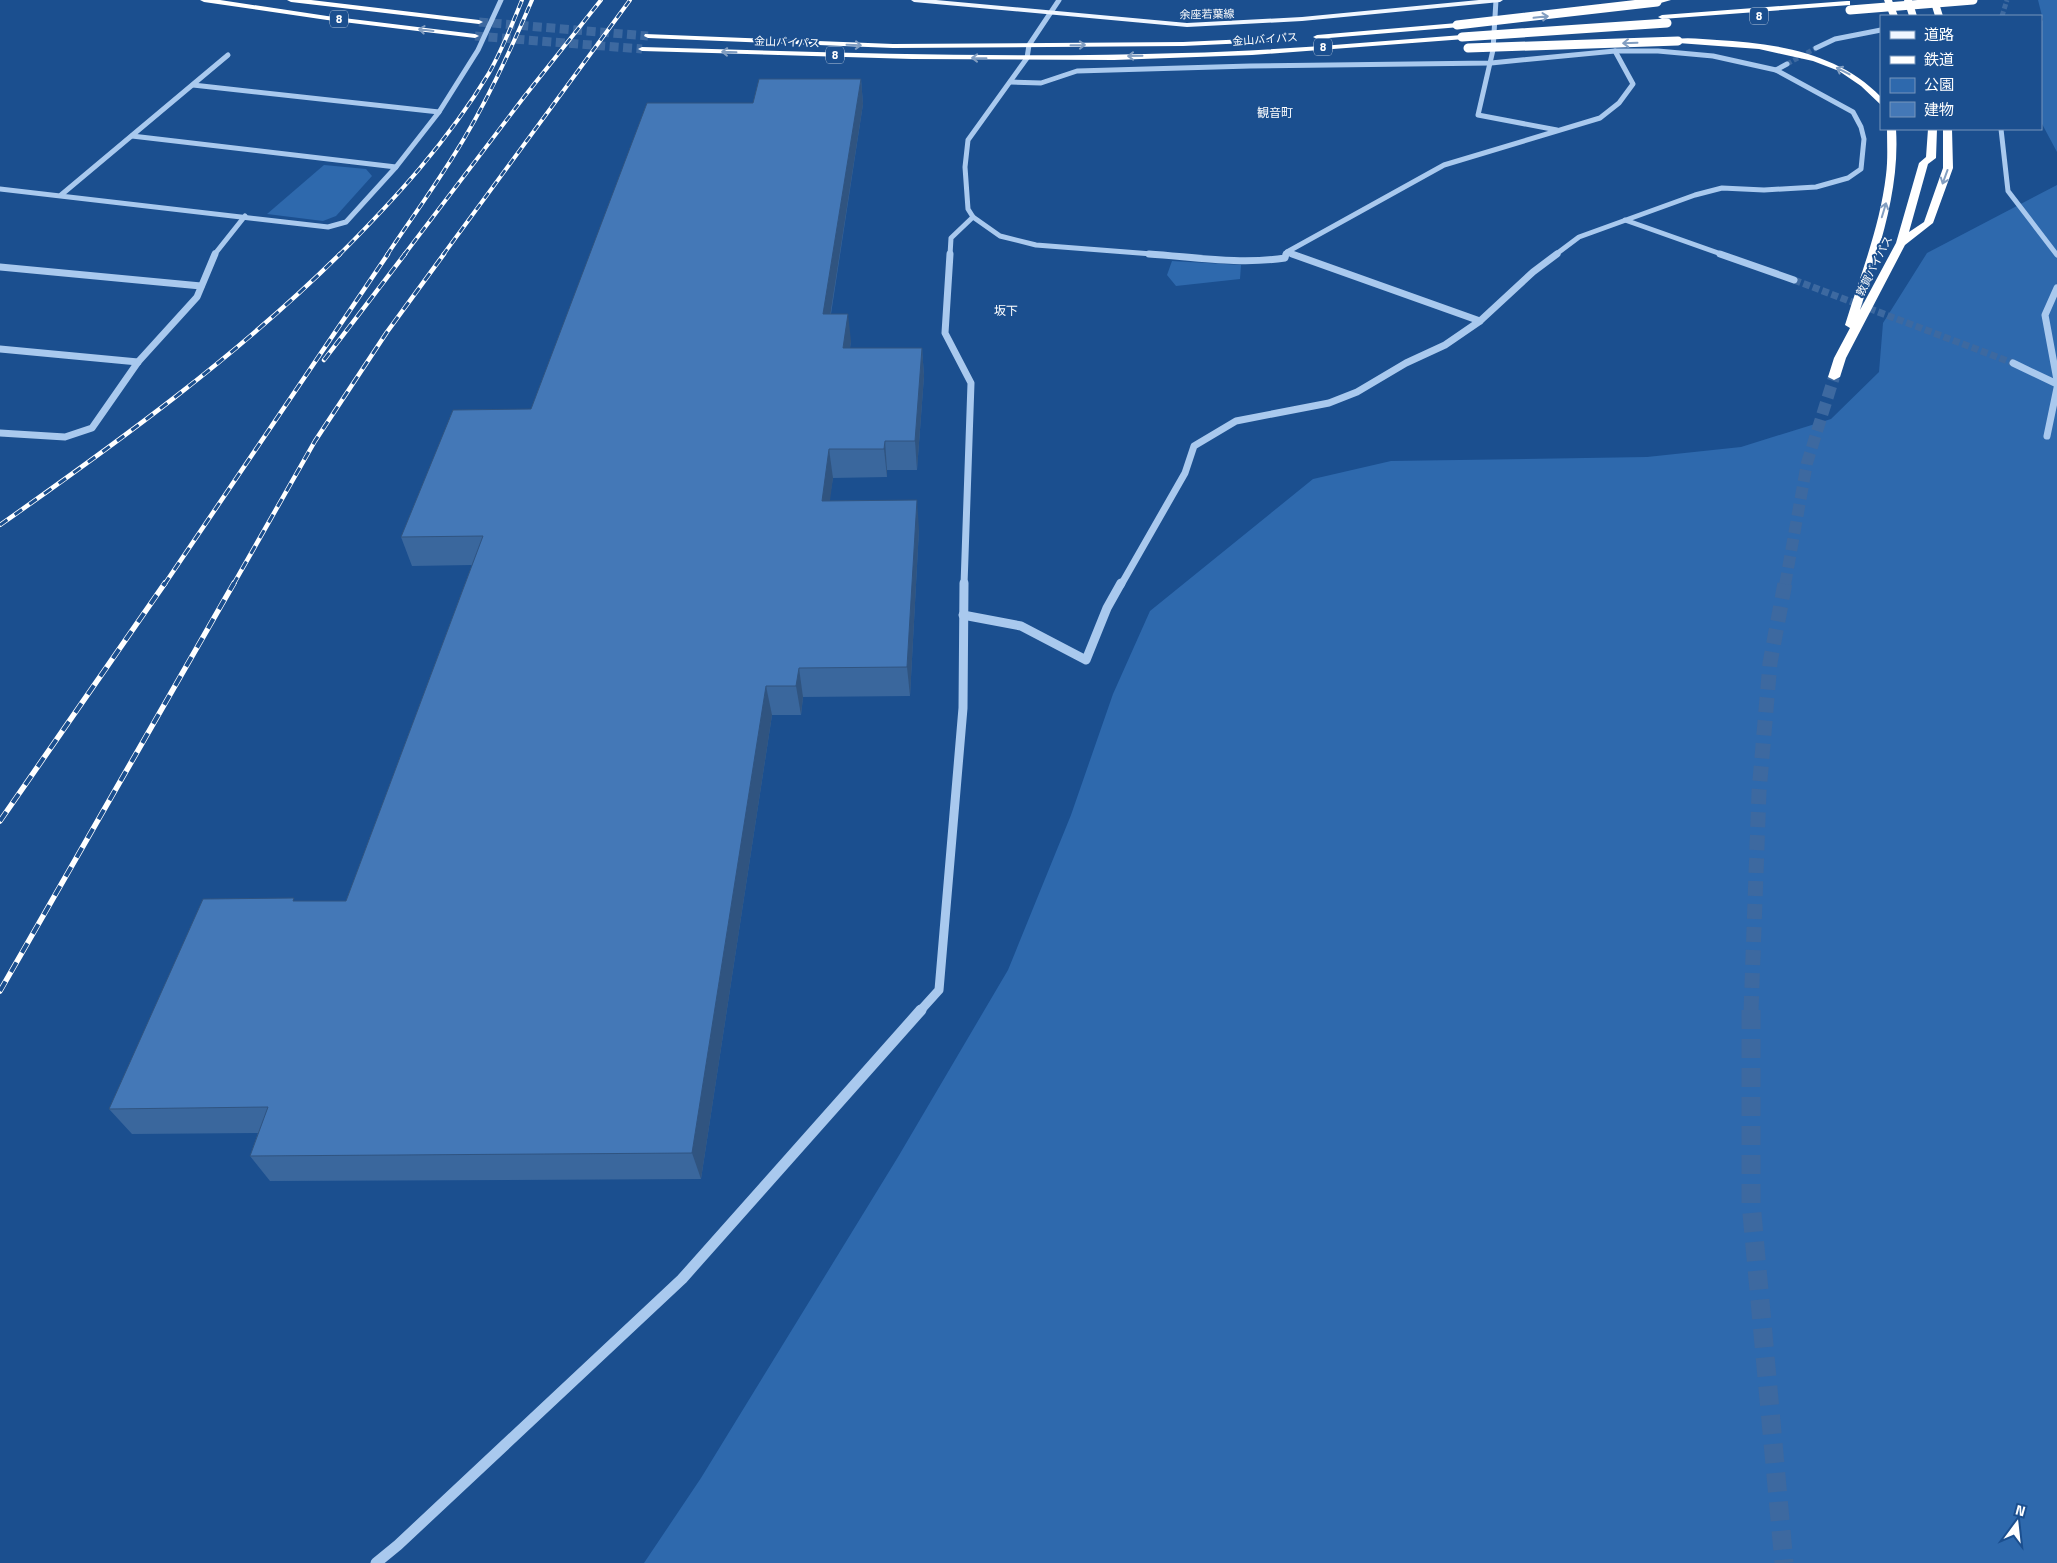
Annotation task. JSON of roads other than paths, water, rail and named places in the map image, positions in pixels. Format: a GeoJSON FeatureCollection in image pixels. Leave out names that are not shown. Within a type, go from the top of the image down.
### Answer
{"type":"FeatureCollection","features":[{"type":"Feature","properties":{"kind":"highway","name":"8"},"geometry":{"type":"LineString","coordinates":[[204,0],[327,18],[474,36]]}},
{"type":"Feature","properties":{"kind":"highway","name":"8"},"geometry":{"type":"LineString","coordinates":[[291,0],[479,22]]}},
{"type":"Feature","properties":{"kind":"highway","name":"金山バイパス"},"geometry":{"type":"LineString","coordinates":[[1460,31],[1667,0]]}},
{"type":"Feature","properties":{"kind":"highway"},"geometry":{"type":"LineString","coordinates":[[1848,6],[1888,0],[1894,15]]}},
{"type":"Feature","properties":{"kind":"highway"},"geometry":{"type":"LineString","coordinates":[[1908,0],[1913,15]]}},
{"type":"Feature","properties":{"kind":"highway"},"geometry":{"type":"LineString","coordinates":[[1934,0],[1939,15]]}},
{"type":"Feature","properties":{"kind":"highway","name":"金山バイパス"},"geometry":{"type":"LineString","coordinates":[[642,49],[894,57],[1184,56],[1460,31],[1664,20],[1848,6],[1978,0]]}},
{"type":"Feature","properties":{"kind":"highway"},"geometry":{"type":"LineString","coordinates":[[1310,38],[1460,31]]}},
{"type":"Feature","properties":{"kind":"highway","name":"金山バイパス"},"geometry":{"type":"LineString","coordinates":[[648,36],[893,46],[1183,44],[1281,40]]}},
{"type":"Feature","properties":{"kind":"highway"},"geometry":{"type":"LineString","coordinates":[[1464,48],[1678,41],[1741,43],[1800,54],[1849,74],[1872,91],[1880,101]]}},
{"type":"Feature","properties":{"kind":"highway"},"geometry":{"type":"LineString","coordinates":[[1184,56],[1432,49]]}},
{"type":"Feature","properties":{"kind":"highway"},"geometry":{"type":"LineString","coordinates":[[1840,358],[1886,202],[1892,156],[1891,130]]}},
{"type":"Feature","properties":{"kind":"highway","name":"敦賀バイパス"},"geometry":{"type":"LineString","coordinates":[[1834,377],[1840,358],[1901,243],[1922,156],[1922,130]]}},
{"type":"Feature","properties":{"kind":"highway","name":"敦賀バイパス"},"geometry":{"type":"LineString","coordinates":[[1922,156],[1930,158],[1932,130]]}},
{"type":"Feature","properties":{"kind":"highway"},"geometry":{"type":"LineString","coordinates":[[1901,243],[1928,223],[1948,168],[1947,130]]}},
{"type":"Feature","properties":{"kind":"main road","name":"余座若葉線"},"geometry":{"type":"LineString","coordinates":[[914,0],[1187,25],[1302,19],[1497,0]]}},
{"type":"Feature","properties":{"kind":"street"},"geometry":{"type":"LineString","coordinates":[[0,189],[328,227],[346,222],[396,167],[440,112],[478,50],[501,0]]}},
{"type":"Feature","properties":{"kind":"street"},"geometry":{"type":"LineString","coordinates":[[1059,0],[1029,45],[1027,58],[968,140],[965,167],[968,209],[973,217],[1000,236],[1036,245],[1241,261],[1266,262],[1285,258],[1287,252],[1444,165],[1600,118],[1619,103],[1633,84],[1615,51]]}},
{"type":"Feature","properties":{"kind":"street"},"geometry":{"type":"LineString","coordinates":[[1497,0],[1491,63],[1478,115],[1558,130]]}},
{"type":"Feature","properties":{"kind":"street"},"geometry":{"type":"LineString","coordinates":[[1816,48],[1835,40],[1880,30]]}},
{"type":"Feature","properties":{"kind":"street"},"geometry":{"type":"LineString","coordinates":[[963,614],[1020,626],[1086,660],[1107,608],[1185,473],[1194,446],[1236,421],[1329,404],[1357,392],[1406,363],[1445,345],[1480,321],[1533,272],[1580,237],[1695,195],[1722,188],[1764,190],[1816,188],[1848,178],[1861,169],[1865,138],[1853,112],[1776,70],[1695,53],[1615,51],[1491,63],[1250,66],[1077,71],[1041,83],[1010,82]]}},
{"type":"Feature","properties":{"kind":"street"},"geometry":{"type":"LineString","coordinates":[[61,195],[228,55]]}},
{"type":"Feature","properties":{"kind":"street"},"geometry":{"type":"LineString","coordinates":[[1776,70],[1787,64]]}},
{"type":"Feature","properties":{"kind":"street"},"geometry":{"type":"LineString","coordinates":[[193,85],[440,112]]}},
{"type":"Feature","properties":{"kind":"street"},"geometry":{"type":"LineString","coordinates":[[2001,130],[2008,191],[2057,255]]}},
{"type":"Feature","properties":{"kind":"street"},"geometry":{"type":"LineString","coordinates":[[132,136],[396,167]]}},
{"type":"Feature","properties":{"kind":"street"},"geometry":{"type":"LineString","coordinates":[[0,433],[65,437],[92,428],[138,362],[197,297],[214,255],[245,216]]}},
{"type":"Feature","properties":{"kind":"street"},"geometry":{"type":"LineString","coordinates":[[376,1563],[398,1545],[682,1279],[939,990],[963,708],[963,614],[971,383],[945,333],[951,238],[973,217]]}},
{"type":"Feature","properties":{"kind":"street"},"geometry":{"type":"LineString","coordinates":[[1624,220],[1794,280]]}},
{"type":"Feature","properties":{"kind":"street"},"geometry":{"type":"LineString","coordinates":[[1287,252],[1480,321]]}},
{"type":"Feature","properties":{"kind":"street"},"geometry":{"type":"LineString","coordinates":[[0,267],[201,286]]}},
{"type":"Feature","properties":{"kind":"street"},"geometry":{"type":"LineString","coordinates":[[2057,288],[2046,316],[2057,380]]}},
{"type":"Feature","properties":{"kind":"street"},"geometry":{"type":"LineString","coordinates":[[0,349],[138,362]]}},
{"type":"Feature","properties":{"kind":"street"},"geometry":{"type":"LineString","coordinates":[[2013,363],[2057,384]]}},
{"type":"Feature","properties":{"kind":"street"},"geometry":{"type":"LineString","coordinates":[[2047,436],[2057,388]]}},
{"type":"Feature","properties":{"kind":"tunnel"},"geometry":{"type":"LineString","coordinates":[[2002,15],[2007,0]]}},
{"type":"Feature","properties":{"kind":"tunnel"},"geometry":{"type":"LineString","coordinates":[[479,22],[648,36]]}},
{"type":"Feature","properties":{"kind":"tunnel"},"geometry":{"type":"LineString","coordinates":[[475,36],[642,49]]}},
{"type":"Feature","properties":{"kind":"tunnel"},"geometry":{"type":"LineString","coordinates":[[1787,64],[1816,48]]}},
{"type":"Feature","properties":{"kind":"tunnel"},"geometry":{"type":"LineString","coordinates":[[1794,280],[2013,363]]}},
{"type":"Feature","properties":{"kind":"tunnel"},"geometry":{"type":"LineString","coordinates":[[1785,585],[1807,463],[1834,377]]}},
{"type":"Feature","properties":{"kind":"tunnel"},"geometry":{"type":"LineString","coordinates":[[1751,1011],[1759,792],[1770,663],[1785,583]]}},
{"type":"Feature","properties":{"kind":"tunnel"},"geometry":{"type":"LineString","coordinates":[[1751,1011],[1751,1203],[1784,1563]]}},
{"type":"Feature","properties":{"kind":"railway"},"geometry":{"type":"LineString","coordinates":[[339,255],[400,191],[456,122],[494,64],[522,0]]}},
{"type":"Feature","properties":{"kind":"railway"},"geometry":{"type":"LineString","coordinates":[[387,255],[475,120],[501,70],[532,0]]}},
{"type":"Feature","properties":{"kind":"railway"},"geometry":{"type":"LineString","coordinates":[[404,255],[524,97],[601,0]]}},
{"type":"Feature","properties":{"kind":"railway"},"geometry":{"type":"LineString","coordinates":[[443,255],[630,0]]}},
{"type":"Feature","properties":{"kind":"railway"},"geometry":{"type":"LineString","coordinates":[[164,585],[388,254]]}},
{"type":"Feature","properties":{"kind":"railway"},"geometry":{"type":"LineString","coordinates":[[324,360],[405,254]]}},
{"type":"Feature","properties":{"kind":"railway"},"geometry":{"type":"LineString","coordinates":[[233,585],[315,441],[387,332],[444,254]]}},
{"type":"Feature","properties":{"kind":"railway"},"geometry":{"type":"LineString","coordinates":[[0,525],[176,397],[260,328],[339,255]]}},
{"type":"Feature","properties":{"kind":"railway"},"geometry":{"type":"LineString","coordinates":[[0,821],[165,583]]}},
{"type":"Feature","properties":{"kind":"railway"},"geometry":{"type":"LineString","coordinates":[[0,991],[234,583]]}},
{"type":"Feature","properties":{"kind":"district","name":"観音町"},"geometry":{"type":"Point","coordinates":[1275,112]}},
{"type":"Feature","properties":{"kind":"district","name":"坂下"},"geometry":{"type":"Point","coordinates":[1006,310]}}]}
